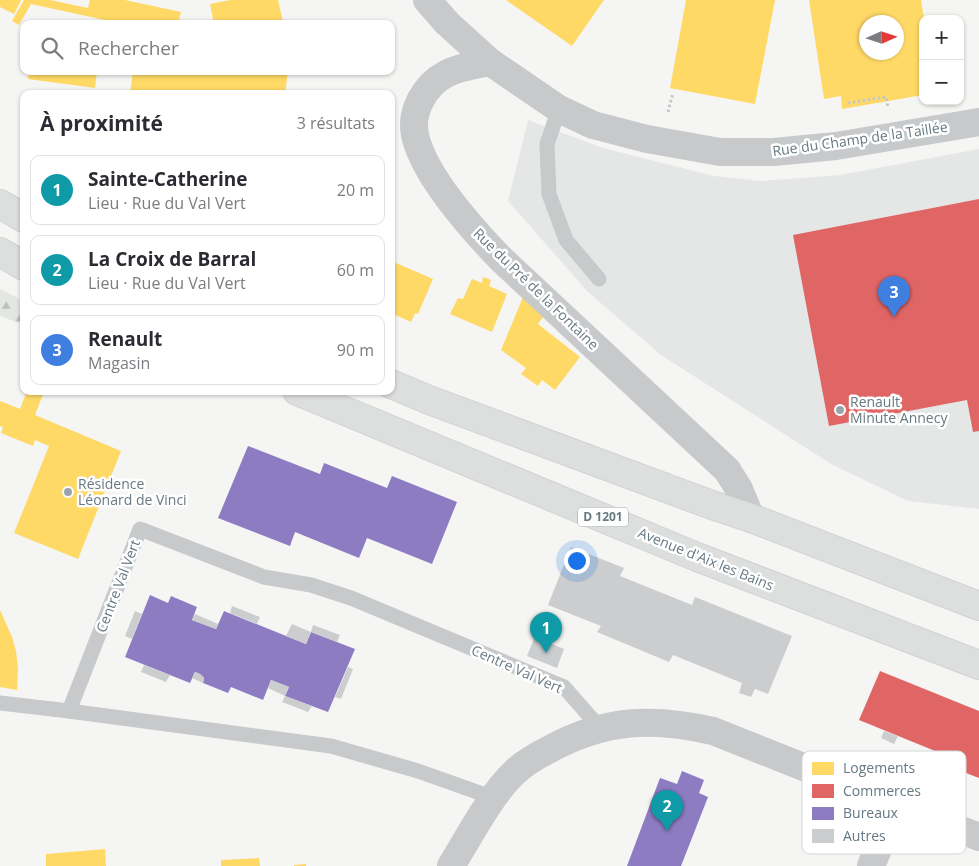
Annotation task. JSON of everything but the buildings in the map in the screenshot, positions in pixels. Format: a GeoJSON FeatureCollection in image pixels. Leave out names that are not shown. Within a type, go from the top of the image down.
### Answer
{"type":"FeatureCollection","features":[{"type":"Feature","properties":{"kind":"main road"},"geometry":{"type":"LineString","coordinates":[[0,204],[20,216]]}},
{"type":"Feature","properties":{"kind":"main road"},"geometry":{"type":"LineString","coordinates":[[0,252],[20,264]]}},
{"type":"Feature","properties":{"kind":"main road"},"geometry":{"type":"LineString","coordinates":[[395,386],[751,518],[979,606]]}},
{"type":"Feature","properties":{"kind":"main road","name":"Avenue d'Aix les Bains"},"geometry":{"type":"LineString","coordinates":[[307,395],[697,557],[979,665]]}},
{"type":"Feature","properties":{"kind":"street","name":"Rue du Champ de la Taillée"},"geometry":{"type":"LineString","coordinates":[[427,0],[447,23],[490,62],[559,109],[593,125],[647,139],[720,152],[774,152],[836,146],[979,122]]}},
{"type":"Feature","properties":{"kind":"street","name":"Rue du Pré de la Fontaine"},"geometry":{"type":"LineString","coordinates":[[490,62],[460,68],[446,74],[424,94],[418,106],[415,134],[434,176],[475,232],[501,259],[727,470],[739,489],[751,518]]}},
{"type":"Feature","properties":{"kind":"street"},"geometry":{"type":"LineString","coordinates":[[451,866],[494,798],[516,772],[537,756],[564,741],[600,728],[657,722],[684,724],[713,730],[802,766]]}},
{"type":"Feature","properties":{"kind":"street"},"geometry":{"type":"LineString","coordinates":[[966,832],[979,837]]}},
{"type":"Feature","properties":{"kind":"street"},"geometry":{"type":"LineString","coordinates":[[871,866],[876,854]]}},
{"type":"Feature","properties":{"kind":"lane"},"geometry":{"type":"LineString","coordinates":[[559,109],[547,144],[549,194],[566,240],[599,279]]}},
{"type":"Feature","properties":{"kind":"lane","name":"Centre Val Vert"},"geometry":{"type":"LineString","coordinates":[[69,710],[140,529],[264,577],[311,585],[351,598],[564,687],[600,728]]}},
{"type":"Feature","properties":{"kind":"lane"},"geometry":{"type":"LineString","coordinates":[[0,703],[69,710],[331,746],[418,771],[494,798]]}},
{"type":"Feature","properties":{"kind":"path"},"geometry":{"type":"LineString","coordinates":[[666,119],[673,93]]}},
{"type":"Feature","properties":{"kind":"path"},"geometry":{"type":"LineString","coordinates":[[848,102],[886,96],[888,110]]}},
{"type":"Feature","properties":{"kind":"path"},"geometry":{"type":"LineString","coordinates":[[882,111],[896,108]]}},
{"type":"Feature","properties":{"kind":"shaded area"},"geometry":{"type":"Polygon","coordinates":[[[528,120],[603,148],[714,176],[761,181],[840,175],[979,149],[979,509],[908,501],[831,464],[661,355],[588,292],[508,201],[528,120]]]}},
{"type":"Feature","properties":{"kind":"green space"},"geometry":{"type":"Polygon","coordinates":[[[0,289],[20,299],[20,324],[0,316],[0,289]]]}},
{"type":"Feature","properties":{"kind":"place","name":"Renault"},"geometry":{"type":"Point","coordinates":[894,317]}},
{"type":"Feature","properties":{"kind":"place","name":"Renault Minute Annecy"},"geometry":{"type":"Point","coordinates":[840,410]}},
{"type":"Feature","properties":{"kind":"place","name":"Résidence Léonard de Vinci"},"geometry":{"type":"Point","coordinates":[68,492]}},
{"type":"Feature","properties":{"kind":"place","name":"Sainte-Catherine"},"geometry":{"type":"Point","coordinates":[546,653]}},
{"type":"Feature","properties":{"kind":"place","name":"La Croix de Barral"},"geometry":{"type":"Point","coordinates":[667,831]}}]}
